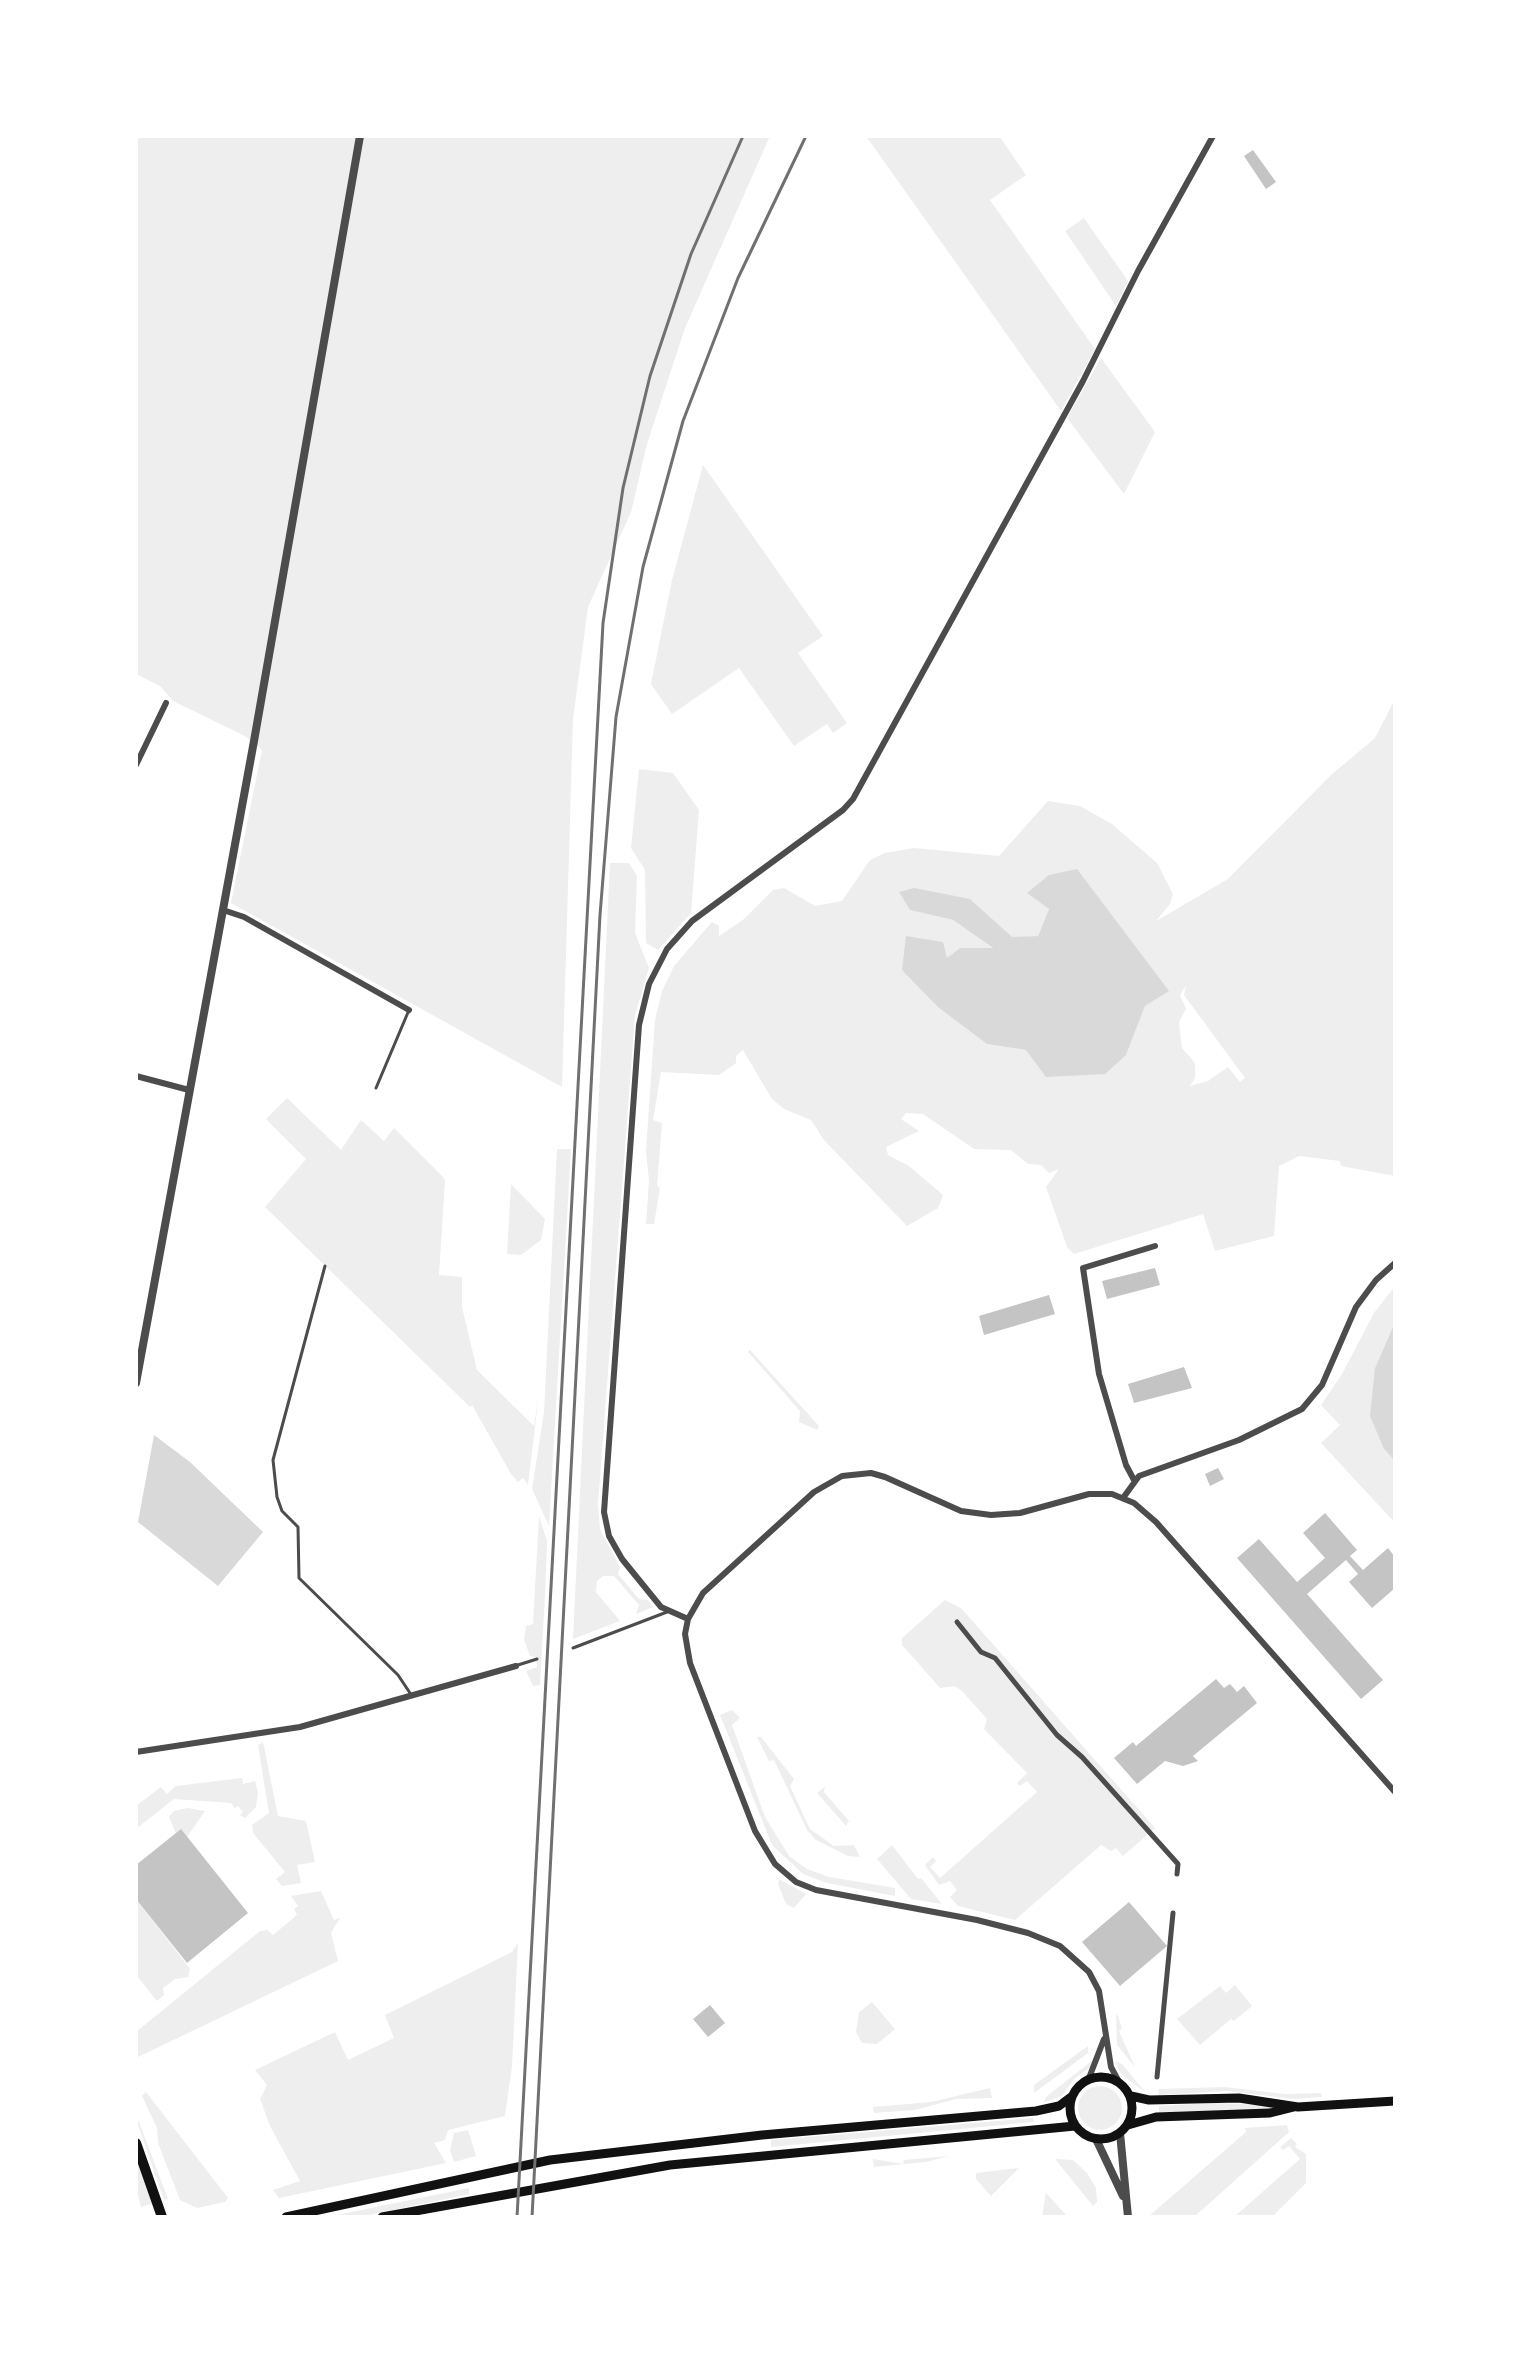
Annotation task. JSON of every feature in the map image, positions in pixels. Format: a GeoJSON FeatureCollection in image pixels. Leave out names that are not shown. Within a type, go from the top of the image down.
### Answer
{"type":"FeatureCollection","features":[{"type":"Feature","properties":{"kind":"main road"},"geometry":{"type":"LineString","coordinates":[[286,2217],[550,2160],[762,2135],[1036,2111],[1059,2106],[1089,2078],[1105,2076],[1119,2082],[1131,2096],[1133,2111],[1128,2125],[1120,2133],[1096,2139],[1075,2126],[764,2154],[610,2173],[382,2217]]}},
{"type":"Feature","properties":{"kind":"main road"},"geometry":{"type":"LineString","coordinates":[[1131,2096],[1149,2100],[1239,2098],[1298,2107]]}},
{"type":"Feature","properties":{"kind":"main road"},"geometry":{"type":"LineString","coordinates":[[1071,2097],[1070,2112],[1075,2126]]}},
{"type":"Feature","properties":{"kind":"main road"},"geometry":{"type":"LineString","coordinates":[[1128,2125],[1156,2117],[1270,2113],[1298,2107],[1395,2101]]}},
{"type":"Feature","properties":{"kind":"main road"},"geometry":{"type":"LineString","coordinates":[[136,2143],[162,2217]]}},
{"type":"Feature","properties":{"kind":"street"},"geometry":{"type":"LineString","coordinates":[[136,1383],[254,741],[360,136]]}},
{"type":"Feature","properties":{"kind":"street"},"geometry":{"type":"LineString","coordinates":[[688,1619],[667,1612],[617,1552],[609,1536],[604,1512],[639,1025],[649,984],[667,949],[692,921],[843,810],[853,799],[1068,409],[1213,136]]}},
{"type":"Feature","properties":{"kind":"street"},"geometry":{"type":"LineString","coordinates":[[136,765],[166,703]]}},
{"type":"Feature","properties":{"kind":"street"},"geometry":{"type":"LineString","coordinates":[[223,910],[244,917],[409,1010]]}},
{"type":"Feature","properties":{"kind":"street"},"geometry":{"type":"LineString","coordinates":[[136,1076],[189,1090]]}},
{"type":"Feature","properties":{"kind":"street"},"geometry":{"type":"LineString","coordinates":[[1134,1480],[1128,1470],[1099,1374],[1083,1268],[1155,1246]]}},
{"type":"Feature","properties":{"kind":"street"},"geometry":{"type":"LineString","coordinates":[[1123,1498],[1134,1480],[1268,1428],[1302,1409],[1322,1385],[1356,1307],[1376,1280],[1395,1263]]}},
{"type":"Feature","properties":{"kind":"street"},"geometry":{"type":"LineString","coordinates":[[1119,2082],[1112,2072],[1102,1999],[1095,1980],[1079,1962],[1055,1944],[977,1920],[816,1890],[782,1871],[755,1831],[690,1663],[685,1634],[688,1619],[714,1583],[814,1492],[842,1476],[871,1473],[961,1511],[991,1515],[1020,1513],[1089,1494],[1123,1498],[1156,1522],[1395,1792]]}},
{"type":"Feature","properties":{"kind":"street"},"geometry":{"type":"LineString","coordinates":[[957,1622],[981,1652],[995,1658],[1063,1741],[1082,1757],[1178,1864],[1177,1874]]}},
{"type":"Feature","properties":{"kind":"street"},"geometry":{"type":"LineString","coordinates":[[136,1752],[300,1727],[516,1666]]}},
{"type":"Feature","properties":{"kind":"street"},"geometry":{"type":"LineString","coordinates":[[1157,2077],[1173,1913]]}},
{"type":"Feature","properties":{"kind":"street"},"geometry":{"type":"LineString","coordinates":[[1089,2078],[1105,2036]]}},
{"type":"Feature","properties":{"kind":"street"},"geometry":{"type":"LineString","coordinates":[[1120,2133],[1128,2217]]}},
{"type":"Feature","properties":{"kind":"street"},"geometry":{"type":"LineString","coordinates":[[1096,2139],[1125,2200]]}},
{"type":"Feature","properties":{"kind":"lane"},"geometry":{"type":"LineString","coordinates":[[376,1088],[409,1010]]}},
{"type":"Feature","properties":{"kind":"lane"},"geometry":{"type":"LineString","coordinates":[[325,1266],[273,1460],[277,1497],[282,1511],[298,1527],[299,1578],[398,1675],[412,1696]]}},
{"type":"Feature","properties":{"kind":"lane"},"geometry":{"type":"LineString","coordinates":[[573,1648],[667,1612]]}},
{"type":"Feature","properties":{"kind":"lane"},"geometry":{"type":"LineString","coordinates":[[516,1666],[537,1659]]}},
{"type":"Feature","properties":{"kind":"shaded area"},"geometry":{"type":"Polygon","coordinates":[[[136,136],[770,136],[685,328],[647,444],[631,512],[588,607],[573,719],[562,1087],[231,903],[262,750],[245,736],[173,701],[160,686],[136,674],[136,136]]]}},
{"type":"Feature","properties":{"kind":"shaded area"},"geometry":{"type":"Polygon","coordinates":[[[866,136],[999,136],[1026,175],[990,200],[1095,349],[1061,411],[866,136]]]}},
{"type":"Feature","properties":{"kind":"shaded area"},"geometry":{"type":"Polygon","coordinates":[[[1084,218],[1128,281],[1116,306],[1065,231],[1084,218]]]}},
{"type":"Feature","properties":{"kind":"shaded area"},"geometry":{"type":"Polygon","coordinates":[[[1101,358],[1155,432],[1124,494],[1067,418],[1101,358]]]}},
{"type":"Feature","properties":{"kind":"shaded area"},"geometry":{"type":"Polygon","coordinates":[[[703,465],[823,636],[798,653],[847,723],[833,733],[827,724],[794,746],[739,668],[672,714],[651,684],[672,580],[703,465]]]}},
{"type":"Feature","properties":{"kind":"shaded area"},"geometry":{"type":"Polygon","coordinates":[[[1395,699],[1395,1176],[1341,1166],[1340,1161],[1299,1156],[1279,1166],[1274,1236],[1215,1251],[1203,1214],[1074,1254],[1067,1247],[1046,1187],[1059,1169],[1049,1173],[1041,1165],[1028,1164],[1011,1150],[974,1149],[923,1114],[906,1113],[901,1119],[919,1131],[886,1147],[888,1155],[909,1166],[943,1195],[938,1208],[907,1226],[824,1140],[811,1120],[784,1109],[772,1099],[743,1050],[736,1056],[736,1063],[719,1075],[661,1072],[653,1120],[662,1123],[657,1186],[660,1188],[654,1224],[646,1224],[649,1181],[646,1151],[655,1020],[662,991],[674,966],[712,922],[719,926],[719,936],[744,919],[773,890],[784,888],[815,906],[842,901],[870,860],[885,853],[914,848],[999,856],[1048,801],[1080,806],[1112,824],[1157,863],[1173,894],[1170,904],[1156,921],[1228,879],[1331,775],[1375,738],[1395,699]],[[1028,893],[1049,909],[1038,936],[1012,938],[970,899],[910,910],[953,920],[994,949],[947,959],[906,936],[987,1044],[1026,1050],[1126,1055],[1145,1006],[1169,990],[1028,893]],[[1186,986],[1180,995],[1186,1009],[1179,1022],[1182,1048],[1195,1063],[1195,1078],[1190,1086],[1208,1081],[1228,1067],[1240,1082],[1245,1078],[1184,995],[1186,986]]]}},
{"type":"Feature","properties":{"kind":"shaded area"},"geometry":{"type":"Polygon","coordinates":[[[639,769],[673,773],[699,810],[691,913],[658,950],[646,943],[645,870],[631,848],[639,769]]]}},
{"type":"Feature","properties":{"kind":"shaded area"},"geometry":{"type":"Polygon","coordinates":[[[610,863],[629,863],[637,876],[635,933],[649,968],[635,1015],[598,1504],[600,1529],[620,1567],[618,1574],[639,1599],[648,1600],[653,1607],[636,1614],[639,1605],[614,1576],[603,1576],[597,1581],[596,1592],[620,1621],[573,1639],[610,863]]]}},
{"type":"Feature","properties":{"kind":"shaded area"},"geometry":{"type":"Polygon","coordinates":[[[1077,869],[1169,991],[1145,1006],[1126,1055],[1105,1074],[1046,1077],[1026,1050],[987,1044],[938,1007],[902,970],[906,936],[943,942],[947,958],[960,948],[993,948],[953,920],[910,910],[899,892],[914,888],[970,899],[1012,937],[1038,936],[1049,909],[1027,893],[1049,875],[1077,869]]]}},
{"type":"Feature","properties":{"kind":"shaded area"},"geometry":{"type":"Polygon","coordinates":[[[287,1098],[341,1150],[361,1120],[384,1141],[394,1128],[445,1180],[439,1275],[462,1277],[462,1307],[477,1370],[534,1426],[539,1393],[528,1485],[523,1478],[518,1482],[511,1474],[472,1405],[470,1407],[265,1207],[306,1159],[266,1119],[287,1098]]]}},
{"type":"Feature","properties":{"kind":"shaded area"},"geometry":{"type":"Polygon","coordinates":[[[557,1149],[571,1149],[549,1526],[532,1489],[544,1412],[557,1149]]]}},
{"type":"Feature","properties":{"kind":"shaded area"},"geometry":{"type":"Polygon","coordinates":[[[511,1184],[545,1219],[541,1240],[521,1255],[507,1254],[511,1184]]]}},
{"type":"Feature","properties":{"kind":"shaded area"},"geometry":{"type":"Polygon","coordinates":[[[1395,1286],[1395,1322],[1375,1368],[1384,1449],[1395,1461],[1395,1523],[1321,1443],[1340,1425],[1321,1405],[1342,1374],[1374,1313],[1395,1286]]]}},
{"type":"Feature","properties":{"kind":"shaded area"},"geometry":{"type":"Polygon","coordinates":[[[1395,1322],[1395,1461],[1384,1449],[1370,1416],[1375,1368],[1395,1322]]]}},
{"type":"Feature","properties":{"kind":"shaded area"},"geometry":{"type":"Polygon","coordinates":[[[750,1350],[819,1426],[817,1430],[799,1422],[800,1411],[748,1352],[750,1350]]]}},
{"type":"Feature","properties":{"kind":"shaded area"},"geometry":{"type":"Polygon","coordinates":[[[154,1435],[190,1462],[263,1532],[218,1586],[138,1522],[154,1435]]]}},
{"type":"Feature","properties":{"kind":"shaded area"},"geometry":{"type":"Polygon","coordinates":[[[539,1516],[547,1541],[540,1685],[533,1686],[526,1671],[537,1667],[537,1658],[530,1656],[524,1639],[526,1626],[533,1624],[539,1516]]]}},
{"type":"Feature","properties":{"kind":"shaded area"},"geometry":{"type":"Polygon","coordinates":[[[945,1600],[961,1608],[1155,1828],[1123,1856],[1116,1848],[1111,1851],[1101,1845],[1015,1920],[958,1906],[950,1897],[957,1890],[950,1881],[939,1885],[925,1865],[933,1857],[936,1861],[930,1867],[940,1878],[1037,1792],[1027,1781],[1020,1786],[1017,1783],[1027,1773],[984,1729],[987,1719],[961,1690],[954,1686],[940,1688],[902,1645],[902,1638],[945,1600]]]}},
{"type":"Feature","properties":{"kind":"shaded area"},"geometry":{"type":"Polygon","coordinates":[[[732,1710],[740,1718],[732,1725],[765,1817],[789,1856],[807,1869],[829,1877],[895,1888],[895,1896],[827,1883],[803,1874],[772,1845],[720,1715],[732,1710]]]}},
{"type":"Feature","properties":{"kind":"shaded area"},"geometry":{"type":"Polygon","coordinates":[[[757,1737],[761,1737],[794,1779],[790,1786],[810,1829],[834,1846],[854,1845],[860,1857],[848,1856],[816,1840],[807,1830],[774,1760],[769,1761],[757,1737]]]}},
{"type":"Feature","properties":{"kind":"shaded area"},"geometry":{"type":"Polygon","coordinates":[[[263,1742],[278,1816],[306,1821],[315,1862],[297,1865],[301,1883],[282,1886],[276,1879],[285,1872],[253,1833],[252,1825],[269,1813],[258,1745],[263,1742]]]}},
{"type":"Feature","properties":{"kind":"shaded area"},"geometry":{"type":"Polygon","coordinates":[[[242,1778],[243,1784],[255,1781],[258,1792],[256,1807],[245,1818],[240,1815],[243,1812],[238,1806],[235,1808],[231,1803],[174,1799],[136,1829],[136,1806],[161,1787],[167,1794],[176,1786],[242,1778]]]}},
{"type":"Feature","properties":{"kind":"shaded area"},"geometry":{"type":"Polygon","coordinates":[[[825,1787],[824,1792],[849,1821],[846,1826],[817,1793],[825,1787]]]}},
{"type":"Feature","properties":{"kind":"shaded area"},"geometry":{"type":"Polygon","coordinates":[[[187,1808],[205,1811],[187,1837],[176,1833],[169,1817],[174,1811],[187,1808]]]}},
{"type":"Feature","properties":{"kind":"shaded area"},"geometry":{"type":"Polygon","coordinates":[[[892,1845],[942,1904],[911,1899],[877,1859],[892,1845]]]}},
{"type":"Feature","properties":{"kind":"shaded area"},"geometry":{"type":"Polygon","coordinates":[[[779,1879],[806,1894],[794,1908],[786,1904],[779,1879]]]}},
{"type":"Feature","properties":{"kind":"shaded area"},"geometry":{"type":"Polygon","coordinates":[[[321,1891],[334,1920],[340,1918],[331,1933],[338,1961],[136,2058],[136,2032],[260,1931],[267,1930],[273,1935],[297,1915],[294,1909],[298,1906],[291,1896],[321,1891]]]}},
{"type":"Feature","properties":{"kind":"shaded area"},"geometry":{"type":"Polygon","coordinates":[[[136,1899],[190,1969],[188,1977],[175,1979],[163,1988],[164,1995],[157,2001],[136,1975],[136,1899]]]}},
{"type":"Feature","properties":{"kind":"shaded area"},"geometry":{"type":"Polygon","coordinates":[[[518,1943],[512,2066],[505,2116],[448,2130],[445,2140],[434,2143],[446,2163],[279,2198],[273,2190],[300,2181],[270,2126],[260,2099],[267,2085],[255,2070],[335,2032],[348,2060],[394,2038],[385,2015],[512,1952],[518,1943]]]}},
{"type":"Feature","properties":{"kind":"shaded area"},"geometry":{"type":"Polygon","coordinates":[[[1235,1985],[1252,2006],[1200,2045],[1177,2019],[1220,1986],[1226,1993],[1235,1985]]]}},
{"type":"Feature","properties":{"kind":"shaded area"},"geometry":{"type":"Polygon","coordinates":[[[872,2002],[895,2029],[877,2044],[862,2043],[856,2032],[859,2012],[872,2002]]]}},
{"type":"Feature","properties":{"kind":"shaded area"},"geometry":{"type":"Polygon","coordinates":[[[1116,2012],[1122,2028],[1119,2031],[1135,2067],[1117,2045],[1116,2012]]]}},
{"type":"Feature","properties":{"kind":"shaded area"},"geometry":{"type":"Polygon","coordinates":[[[1088,2046],[1088,2053],[1034,2093],[1034,2085],[1088,2046]]]}},
{"type":"Feature","properties":{"kind":"shaded area"},"geometry":{"type":"Polygon","coordinates":[[[1093,2060],[1091,2067],[1075,2078],[1062,2096],[1044,2102],[1047,2096],[1093,2060]]]}},
{"type":"Feature","properties":{"kind":"shaded area"},"geometry":{"type":"Polygon","coordinates":[[[1115,2061],[1122,2064],[1146,2093],[1121,2074],[1115,2061]]]}},
{"type":"Feature","properties":{"kind":"shaded area"},"geometry":{"type":"Polygon","coordinates":[[[1100,2086],[1116,2092],[1122,2108],[1116,2124],[1100,2130],[1084,2124],[1078,2108],[1084,2092],[1100,2086]]]}},
{"type":"Feature","properties":{"kind":"shaded area"},"geometry":{"type":"Polygon","coordinates":[[[1224,2087],[1285,2094],[1321,2093],[1322,2097],[1294,2099],[1227,2091],[1158,2095],[1159,2089],[1224,2087]]]}},
{"type":"Feature","properties":{"kind":"shaded area"},"geometry":{"type":"Polygon","coordinates":[[[990,2088],[992,2098],[956,2099],[915,2110],[874,2113],[873,2107],[931,2102],[990,2088]]]}},
{"type":"Feature","properties":{"kind":"shaded area"},"geometry":{"type":"Polygon","coordinates":[[[146,2092],[228,2198],[225,2202],[197,2208],[180,2200],[158,2143],[157,2128],[142,2096],[146,2092]]]}},
{"type":"Feature","properties":{"kind":"shaded area"},"geometry":{"type":"Polygon","coordinates":[[[1214,2103],[1275,2106],[1272,2110],[1159,2112],[1159,2106],[1214,2103]]]}},
{"type":"Feature","properties":{"kind":"shaded area"},"geometry":{"type":"Polygon","coordinates":[[[1033,2118],[1034,2122],[771,2147],[771,2140],[1033,2118]]]}},
{"type":"Feature","properties":{"kind":"shaded area"},"geometry":{"type":"Polygon","coordinates":[[[136,2119],[139,2122],[168,2199],[164,2200],[136,2119]]]}},
{"type":"Feature","properties":{"kind":"shaded area"},"geometry":{"type":"Polygon","coordinates":[[[1287,2125],[1289,2132],[1194,2217],[1148,2217],[1246,2132],[1245,2128],[1287,2125]]]}},
{"type":"Feature","properties":{"kind":"shaded area"},"geometry":{"type":"Polygon","coordinates":[[[468,2130],[476,2156],[454,2162],[450,2150],[454,2133],[468,2130]]]}},
{"type":"Feature","properties":{"kind":"shaded area"},"geometry":{"type":"Polygon","coordinates":[[[1291,2138],[1297,2144],[1295,2147],[1306,2154],[1306,2183],[1272,2217],[1234,2217],[1300,2159],[1289,2146],[1283,2150],[1280,2147],[1291,2138]]]}},
{"type":"Feature","properties":{"kind":"shaded area"},"geometry":{"type":"Polygon","coordinates":[[[949,2156],[926,2162],[874,2167],[873,2159],[903,2164],[904,2160],[949,2156]]]}},
{"type":"Feature","properties":{"kind":"shaded area"},"geometry":{"type":"Polygon","coordinates":[[[136,2159],[152,2204],[141,2207],[136,2188],[136,2159]]]}},
{"type":"Feature","properties":{"kind":"shaded area"},"geometry":{"type":"Polygon","coordinates":[[[1055,2159],[1073,2160],[1087,2173],[1096,2188],[1097,2202],[1093,2206],[1055,2159]]]}},
{"type":"Feature","properties":{"kind":"shaded area"},"geometry":{"type":"Polygon","coordinates":[[[1019,2168],[991,2196],[976,2179],[976,2173],[1019,2168]]]}},
{"type":"Feature","properties":{"kind":"shaded area"},"geometry":{"type":"Polygon","coordinates":[[[469,2188],[469,2194],[360,2217],[327,2217],[469,2188]]]}},
{"type":"Feature","properties":{"kind":"shaded area"},"geometry":{"type":"Polygon","coordinates":[[[1046,2193],[1068,2217],[1042,2217],[1046,2193]]]}},
{"type":"Feature","properties":{"kind":"building"},"geometry":{"type":"Polygon","coordinates":[[[1253,150],[1276,182],[1266,189],[1244,156],[1253,150]]]}},
{"type":"Feature","properties":{"kind":"building"},"geometry":{"type":"Polygon","coordinates":[[[1155,1268],[1160,1285],[1107,1299],[1102,1281],[1155,1268]]]}},
{"type":"Feature","properties":{"kind":"building"},"geometry":{"type":"Polygon","coordinates":[[[1049,1295],[1055,1314],[984,1335],[979,1316],[1049,1295]]]}},
{"type":"Feature","properties":{"kind":"building"},"geometry":{"type":"Polygon","coordinates":[[[1184,1367],[1192,1388],[1134,1403],[1128,1384],[1184,1367]]]}},
{"type":"Feature","properties":{"kind":"building"},"geometry":{"type":"Polygon","coordinates":[[[1218,1468],[1224,1479],[1210,1486],[1205,1474],[1218,1468]]]}},
{"type":"Feature","properties":{"kind":"building"},"geometry":{"type":"Polygon","coordinates":[[[1325,1513],[1357,1550],[1350,1556],[1363,1570],[1388,1548],[1395,1557],[1395,1588],[1372,1608],[1349,1582],[1358,1574],[1346,1560],[1307,1594],[1383,1680],[1361,1699],[1237,1558],[1259,1539],[1297,1582],[1325,1558],[1303,1533],[1325,1513]]]}},
{"type":"Feature","properties":{"kind":"building"},"geometry":{"type":"Polygon","coordinates":[[[1216,1679],[1224,1688],[1230,1684],[1237,1692],[1244,1686],[1257,1703],[1193,1756],[1198,1761],[1183,1766],[1165,1761],[1137,1784],[1114,1758],[1133,1742],[1136,1746],[1216,1679]]]}},
{"type":"Feature","properties":{"kind":"building"},"geometry":{"type":"Polygon","coordinates":[[[181,1829],[248,1913],[187,1963],[136,1899],[136,1865],[181,1829]]]}},
{"type":"Feature","properties":{"kind":"building"},"geometry":{"type":"Polygon","coordinates":[[[1129,1902],[1167,1946],[1120,1986],[1082,1942],[1129,1902]]]}},
{"type":"Feature","properties":{"kind":"building"},"geometry":{"type":"Polygon","coordinates":[[[710,2005],[725,2023],[708,2037],[693,2019],[710,2005]]]}},
{"type":"Feature","properties":{"kind":"railway"},"geometry":{"type":"LineString","coordinates":[[517,2217],[603,623],[623,488],[650,376],[691,254],[743,136]]}},
{"type":"Feature","properties":{"kind":"railway"},"geometry":{"type":"LineString","coordinates":[[532,2217],[600,915],[616,717],[643,567],[683,421],[738,278],[806,136]]}}]}
